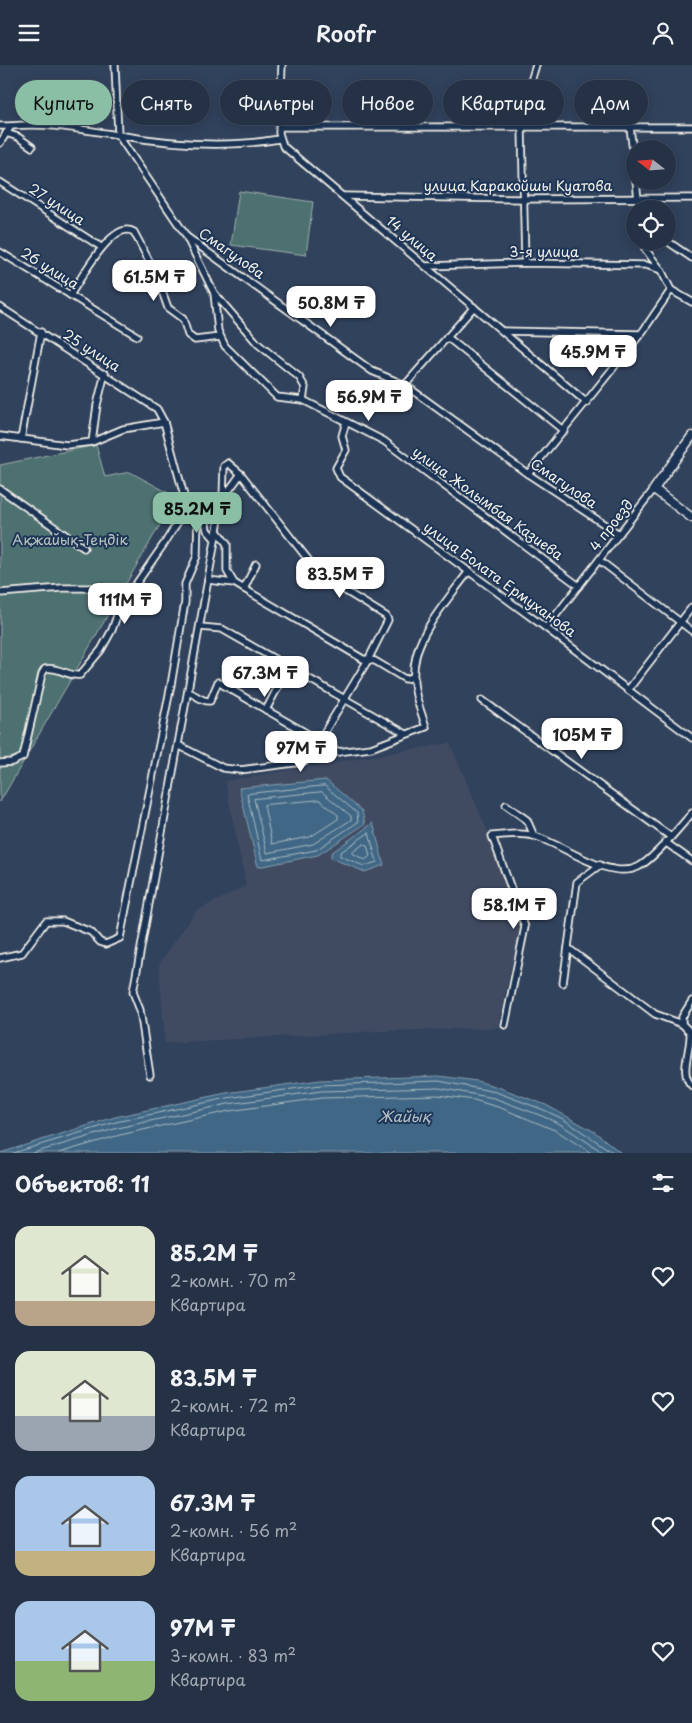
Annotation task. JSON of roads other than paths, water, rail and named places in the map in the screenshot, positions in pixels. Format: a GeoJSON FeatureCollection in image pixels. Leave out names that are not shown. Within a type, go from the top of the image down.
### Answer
{"type":"FeatureCollection","features":[{"type":"Feature","properties":{"kind":"street"},"geometry":{"type":"LineString","coordinates":[[115,65],[118,135]]}},
{"type":"Feature","properties":{"kind":"street"},"geometry":{"type":"LineString","coordinates":[[0,126],[76,128],[170,141],[253,143],[279,139],[282,65]]}},
{"type":"Feature","properties":{"kind":"street"},"geometry":{"type":"LineString","coordinates":[[525,263],[522,128],[527,94],[536,65]]}},
{"type":"Feature","properties":{"kind":"street"},"geometry":{"type":"LineString","coordinates":[[0,143],[11,127]]}},
{"type":"Feature","properties":{"kind":"street"},"geometry":{"type":"LineString","coordinates":[[280,127],[692,127]]}},
{"type":"Feature","properties":{"kind":"street"},"geometry":{"type":"LineString","coordinates":[[630,127],[632,140]]}},
{"type":"Feature","properties":{"kind":"street"},"geometry":{"type":"LineString","coordinates":[[6,133],[18,137],[32,147]]}},
{"type":"Feature","properties":{"kind":"street","name":"Смагулова"},"geometry":{"type":"LineString","coordinates":[[118,135],[187,237],[372,371],[405,385],[528,474],[619,534]]}},
{"type":"Feature","properties":{"kind":"street","name":"14 улица"},"geometry":{"type":"LineString","coordinates":[[279,139],[284,146],[587,403]]}},
{"type":"Feature","properties":{"kind":"street","name":"27 улица"},"geometry":{"type":"LineString","coordinates":[[0,182],[101,247]]}},
{"type":"Feature","properties":{"kind":"street"},"geometry":{"type":"LineString","coordinates":[[637,190],[638,200]]}},
{"type":"Feature","properties":{"kind":"street","name":"улица Каракойшы Куатова"},"geometry":{"type":"LineString","coordinates":[[344,196],[523,199],[692,198]]}},
{"type":"Feature","properties":{"kind":"street"},"geometry":{"type":"LineString","coordinates":[[70,295],[101,247],[123,230],[134,232],[156,274],[168,308],[183,319],[188,335],[195,339],[220,337]]}},
{"type":"Feature","properties":{"kind":"street","name":"улица Жолымбая Казиева"},"geometry":{"type":"LineString","coordinates":[[187,237],[214,293],[258,344],[299,377],[305,387],[303,400]]}},
{"type":"Feature","properties":{"kind":"street"},"geometry":{"type":"LineString","coordinates":[[676,247],[692,258]]}},
{"type":"Feature","properties":{"kind":"street"},"geometry":{"type":"LineString","coordinates":[[646,250],[661,269],[671,290],[692,302]]}},
{"type":"Feature","properties":{"kind":"street","name":"26 улица"},"geometry":{"type":"LineString","coordinates":[[0,252],[137,336]]}},
{"type":"Feature","properties":{"kind":"street","name":"3-я улица"},"geometry":{"type":"LineString","coordinates":[[426,266],[525,263],[646,265],[661,269]]}},
{"type":"Feature","properties":{"kind":"street"},"geometry":{"type":"LineString","coordinates":[[528,474],[641,334],[671,290]]}},
{"type":"Feature","properties":{"kind":"street","name":"улица Жолымбая Казиева"},"geometry":{"type":"LineString","coordinates":[[214,293],[220,337],[225,346],[249,372],[277,397],[303,400],[384,441],[579,586]]}},
{"type":"Feature","properties":{"kind":"street","name":"25 улица"},"geometry":{"type":"LineString","coordinates":[[0,307],[158,409],[164,422]]}},
{"type":"Feature","properties":{"kind":"street"},"geometry":{"type":"LineString","coordinates":[[405,385],[474,307]]}},
{"type":"Feature","properties":{"kind":"street"},"geometry":{"type":"LineString","coordinates":[[503,331],[641,334]]}},
{"type":"Feature","properties":{"kind":"street"},"geometry":{"type":"LineString","coordinates":[[21,439],[41,332]]}},
{"type":"Feature","properties":{"kind":"street"},"geometry":{"type":"LineString","coordinates":[[447,337],[564,431]]}},
{"type":"Feature","properties":{"kind":"street"},"geometry":{"type":"LineString","coordinates":[[92,442],[97,405],[105,373]]}},
{"type":"Feature","properties":{"kind":"street"},"geometry":{"type":"LineString","coordinates":[[0,436],[67,445],[92,442],[123,429],[164,422],[187,507],[120,607],[112,630],[101,650],[80,675],[75,676],[52,667],[45,669],[42,674],[22,757],[12,762],[0,763]]}},
{"type":"Feature","properties":{"kind":"street","name":"улица Болата Ермуханова"},"geometry":{"type":"LineString","coordinates":[[346,422],[342,436],[346,450],[336,468],[340,477],[692,738]]}},
{"type":"Feature","properties":{"kind":"street","name":"4 проезд"},"geometry":{"type":"LineString","coordinates":[[546,628],[654,489],[692,436]]}},
{"type":"Feature","properties":{"kind":"street"},"geometry":{"type":"LineString","coordinates":[[150,1075],[140,1010],[133,993],[223,497],[224,466],[228,463],[241,474],[320,576],[386,617],[386,625],[368,660],[320,741]]}},
{"type":"Feature","properties":{"kind":"street"},"geometry":{"type":"LineString","coordinates":[[0,958],[22,953],[46,921],[63,921],[91,932],[100,942],[106,944],[120,939],[171,685],[185,602],[185,584],[197,556],[201,513],[223,497],[241,474]]}},
{"type":"Feature","properties":{"kind":"street"},"geometry":{"type":"LineString","coordinates":[[0,489],[84,548]]}},
{"type":"Feature","properties":{"kind":"street"},"geometry":{"type":"LineString","coordinates":[[654,489],[692,518]]}},
{"type":"Feature","properties":{"kind":"street"},"geometry":{"type":"LineString","coordinates":[[187,507],[201,513]]}},
{"type":"Feature","properties":{"kind":"street"},"geometry":{"type":"LineString","coordinates":[[201,513],[206,530],[215,539]]}},
{"type":"Feature","properties":{"kind":"street"},"geometry":{"type":"LineString","coordinates":[[217,531],[227,544],[227,571],[234,583]]}},
{"type":"Feature","properties":{"kind":"street"},"geometry":{"type":"LineString","coordinates":[[599,560],[692,631]]}},
{"type":"Feature","properties":{"kind":"street"},"geometry":{"type":"LineString","coordinates":[[244,589],[256,565]]}},
{"type":"Feature","properties":{"kind":"street"},"geometry":{"type":"LineString","coordinates":[[178,745],[223,768],[240,770],[302,762],[320,754],[371,748],[426,727],[415,689],[414,677],[417,649],[424,630],[469,571]]}},
{"type":"Feature","properties":{"kind":"street"},"geometry":{"type":"LineString","coordinates":[[208,580],[234,583],[363,659],[375,661],[406,679],[414,677]]}},
{"type":"Feature","properties":{"kind":"street"},"geometry":{"type":"LineString","coordinates":[[0,593],[62,588],[133,588]]}},
{"type":"Feature","properties":{"kind":"street"},"geometry":{"type":"LineString","coordinates":[[628,690],[692,607]]}},
{"type":"Feature","properties":{"kind":"street"},"geometry":{"type":"LineString","coordinates":[[200,627],[222,629],[406,734]]}},
{"type":"Feature","properties":{"kind":"street"},"geometry":{"type":"LineString","coordinates":[[266,710],[283,677],[284,664]]}},
{"type":"Feature","properties":{"kind":"street"},"geometry":{"type":"LineString","coordinates":[[188,692],[196,695],[201,700],[210,701],[218,682],[339,752]]}},
{"type":"Feature","properties":{"kind":"street"},"geometry":{"type":"LineString","coordinates":[[482,700],[670,837]]}},
{"type":"Feature","properties":{"kind":"street"},"geometry":{"type":"LineString","coordinates":[[506,805],[527,820],[534,836]]}},
{"type":"Feature","properties":{"kind":"street"},"geometry":{"type":"LineString","coordinates":[[505,1025],[525,927],[492,836],[514,833],[534,836],[600,865],[625,872],[640,867],[692,813]]}},
{"type":"Feature","properties":{"kind":"street"},"geometry":{"type":"LineString","coordinates":[[665,842],[692,861]]}},
{"type":"Feature","properties":{"kind":"street"},"geometry":{"type":"LineString","coordinates":[[563,983],[577,882],[600,865]]}},
{"type":"Feature","properties":{"kind":"street"},"geometry":{"type":"LineString","coordinates":[[568,948],[655,1014],[682,1024],[691,1033],[691,1043],[685,1072],[692,1086]]}},
{"type":"Feature","properties":{"kind":"street"},"geometry":{"type":"LineString","coordinates":[[682,1024],[682,1017],[692,1001]]}},
{"type":"Feature","properties":{"kind":"water"},"geometry":{"type":"Polygon","coordinates":[[[326,780],[362,811],[365,824],[318,855],[258,867],[239,788],[326,780]]]}},
{"type":"Feature","properties":{"kind":"water"},"geometry":{"type":"Polygon","coordinates":[[[373,823],[384,865],[365,872],[331,858],[331,853],[373,823]]]}},
{"type":"Feature","properties":{"kind":"water","name":"Жайық"},"geometry":{"type":"Polygon","coordinates":[[[439,1076],[477,1081],[546,1105],[595,1132],[621,1153],[0,1153],[115,1117],[226,1093],[320,1080],[439,1076]]]}},
{"type":"Feature","properties":{"kind":"park label","name":"Ақжайық-Теңдік"},"geometry":{"type":"Point","coordinates":[70,539]}}]}
